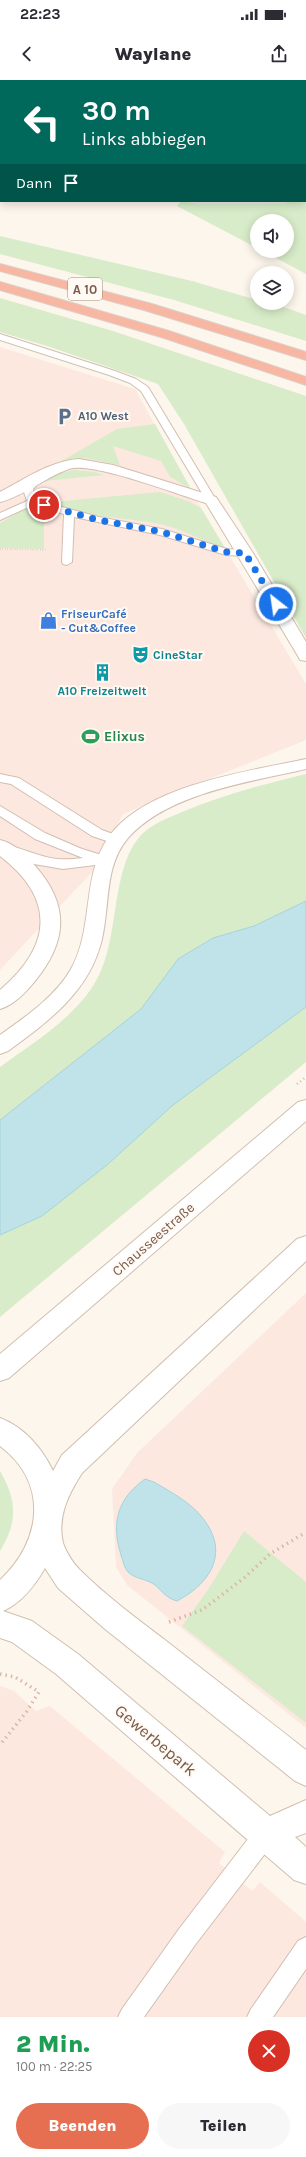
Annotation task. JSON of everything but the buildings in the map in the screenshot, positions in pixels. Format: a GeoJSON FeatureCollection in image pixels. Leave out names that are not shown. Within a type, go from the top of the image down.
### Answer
{"type":"FeatureCollection","features":[{"type":"Feature","properties":{"kind":"highway","name":"A 10"},"geometry":{"type":"LineString","coordinates":[[0,267],[148,307],[306,356]]}},
{"type":"Feature","properties":{"kind":"highway","name":"A 10"},"geometry":{"type":"LineString","coordinates":[[0,286],[158,332],[306,381]]}},
{"type":"Feature","properties":{"kind":"street"},"geometry":{"type":"LineString","coordinates":[[0,498],[40,476],[68,464],[79,462],[108,468],[211,500],[245,553],[306,656]]}},
{"type":"Feature","properties":{"kind":"street"},"geometry":{"type":"LineString","coordinates":[[0,1046],[54,1004],[68,989],[83,967],[92,939],[103,860],[116,840],[144,815],[194,790],[306,764]]}},
{"type":"Feature","properties":{"kind":"street"},"geometry":{"type":"LineString","coordinates":[[0,1002],[27,979],[42,958],[49,943],[52,928],[49,902],[39,884],[28,870],[2,847]]}},
{"type":"Feature","properties":{"kind":"street","name":"Chausseestraße"},"geometry":{"type":"LineString","coordinates":[[0,1370],[306,1108]]}},
{"type":"Feature","properties":{"kind":"street"},"geometry":{"type":"LineString","coordinates":[[0,1598],[21,1580],[34,1562],[44,1542],[48,1516],[59,1485],[72,1464],[306,1246]]}},
{"type":"Feature","properties":{"kind":"street"},"geometry":{"type":"LineString","coordinates":[[0,1430],[13,1439],[28,1453],[40,1471],[46,1490],[49,1543],[56,1561],[68,1578],[115,1619],[306,1770]]}},
{"type":"Feature","properties":{"kind":"street","name":"Gewerbepark"},"geometry":{"type":"LineString","coordinates":[[0,1624],[21,1631],[67,1664],[306,1868]]}},
{"type":"Feature","properties":{"kind":"street"},"geometry":{"type":"LineString","coordinates":[[266,1834],[306,1816]]}},
{"type":"Feature","properties":{"kind":"lane"},"geometry":{"type":"LineString","coordinates":[[0,337],[112,373],[133,381],[145,389],[211,500]]}},
{"type":"Feature","properties":{"kind":"lane"},"geometry":{"type":"LineString","coordinates":[[32,502],[28,489],[40,476]]}},
{"type":"Feature","properties":{"kind":"lane"},"geometry":{"type":"LineString","coordinates":[[0,517],[32,502],[69,512],[162,532],[226,552],[245,553]]}},
{"type":"Feature","properties":{"kind":"lane"},"geometry":{"type":"LineString","coordinates":[[67,562],[69,512]]}},
{"type":"Feature","properties":{"kind":"lane"},"geometry":{"type":"LineString","coordinates":[[0,778],[15,781],[97,833],[116,840]]}},
{"type":"Feature","properties":{"kind":"lane"},"geometry":{"type":"LineString","coordinates":[[0,810],[40,836],[78,852],[103,860]]}},
{"type":"Feature","properties":{"kind":"lane"},"geometry":{"type":"LineString","coordinates":[[2,847],[39,861],[63,865],[103,860]]}},
{"type":"Feature","properties":{"kind":"lane"},"geometry":{"type":"LineString","coordinates":[[130,2017],[187,1937],[266,1834]]}},
{"type":"Feature","properties":{"kind":"lane"},"geometry":{"type":"LineString","coordinates":[[259,2017],[306,1950]]}},
{"type":"Feature","properties":{"kind":"path"},"geometry":{"type":"LineString","coordinates":[[0,549],[67,550]]}},
{"type":"Feature","properties":{"kind":"path"},"geometry":{"type":"LineString","coordinates":[[164,1624],[202,1610],[226,1593],[270,1554],[303,1534]]}},
{"type":"Feature","properties":{"kind":"path"},"geometry":{"type":"LineString","coordinates":[[0,1674],[15,1677],[39,1692],[27,1711],[0,1745]]}},
{"type":"Feature","properties":{"kind":"shaded area"},"geometry":{"type":"Polygon","coordinates":[[[191,202],[286,202],[285,204],[202,204],[191,202]]]}},
{"type":"Feature","properties":{"kind":"shaded area"},"geometry":{"type":"Polygon","coordinates":[[[0,347],[135,389],[201,508],[306,684],[306,740],[123,814],[95,869],[0,970],[0,347]]]}},
{"type":"Feature","properties":{"kind":"shaded area"},"geometry":{"type":"Polygon","coordinates":[[[306,1293],[306,1728],[127,1585],[116,1567],[112,1489],[137,1453],[306,1293]]]}},
{"type":"Feature","properties":{"kind":"shaded area"},"geometry":{"type":"Polygon","coordinates":[[[0,1686],[14,1691],[36,1711],[50,1706],[225,1852],[219,1863],[252,1891],[260,1882],[306,1922],[306,2017],[0,2017],[0,1686]]]}},
{"type":"Feature","properties":{"kind":"green space"},"geometry":{"type":"Polygon","coordinates":[[[180,202],[202,204],[285,204],[286,202],[306,202],[306,274],[294,268],[294,266],[291,266],[276,258],[294,258],[294,214],[250,214],[250,244],[177,206],[180,202]]]}},
{"type":"Feature","properties":{"kind":"green space"},"geometry":{"type":"Polygon","coordinates":[[[0,236],[192,281],[250,298],[250,310],[291,310],[306,315],[306,341],[174,300],[0,254],[0,236]]]}},
{"type":"Feature","properties":{"kind":"green space"},"geometry":{"type":"Polygon","coordinates":[[[0,298],[113,331],[306,396],[306,638],[184,424],[158,384],[47,346],[0,332],[0,298]]]}},
{"type":"Feature","properties":{"kind":"green space"},"geometry":{"type":"Polygon","coordinates":[[[155,424],[191,489],[170,477],[161,461],[113,446],[120,465],[85,458],[58,463],[117,429],[155,424]]]}},
{"type":"Feature","properties":{"kind":"green space"},"geometry":{"type":"Polygon","coordinates":[[[75,470],[94,472],[104,475],[45,481],[56,474],[75,470]]]}},
{"type":"Feature","properties":{"kind":"green space"},"geometry":{"type":"Polygon","coordinates":[[[160,492],[188,501],[201,508],[225,548],[168,526],[150,522],[90,514],[52,502],[160,492]]]}},
{"type":"Feature","properties":{"kind":"green space"},"geometry":{"type":"Polygon","coordinates":[[[28,509],[44,513],[44,549],[0,548],[0,523],[21,511],[28,509]]]}},
{"type":"Feature","properties":{"kind":"green space"},"geometry":{"type":"Polygon","coordinates":[[[306,774],[306,901],[254,926],[213,938],[178,959],[141,1009],[0,1120],[0,1067],[51,1030],[74,1010],[93,986],[102,969],[108,949],[124,867],[131,849],[142,834],[150,827],[160,822],[212,800],[306,774]]]}},
{"type":"Feature","properties":{"kind":"green space"},"geometry":{"type":"Polygon","coordinates":[[[306,1007],[306,1062],[0,1317],[0,1235],[42,1216],[107,1165],[173,1105],[306,1007]]]}},
{"type":"Feature","properties":{"kind":"green space"},"geometry":{"type":"Polygon","coordinates":[[[0,1471],[10,1492],[13,1511],[10,1530],[0,1551],[0,1471]]]}},
{"type":"Feature","properties":{"kind":"green space"},"geometry":{"type":"Polygon","coordinates":[[[244,1531],[306,1582],[306,1723],[182,1626],[209,1588],[244,1531]]]}},
{"type":"Feature","properties":{"kind":"water"},"geometry":{"type":"Polygon","coordinates":[[[306,901],[306,1007],[173,1105],[107,1165],[42,1216],[0,1235],[0,1120],[141,1009],[178,959],[213,938],[254,926],[306,901]]]}},
{"type":"Feature","properties":{"kind":"water"},"geometry":{"type":"Polygon","coordinates":[[[145,1479],[154,1482],[191,1506],[201,1516],[210,1529],[215,1541],[216,1553],[208,1575],[190,1593],[177,1601],[167,1596],[152,1583],[128,1572],[121,1555],[117,1532],[119,1512],[122,1503],[128,1495],[145,1479]]]}},
{"type":"Feature","properties":{"kind":"place","name":"A10 West"},"geometry":{"type":"Point","coordinates":[65,416]}},
{"type":"Feature","properties":{"kind":"place","name":"FriseurCafé - Cut&Coffee"},"geometry":{"type":"Point","coordinates":[48,621]}},
{"type":"Feature","properties":{"kind":"place","name":"CineStar"},"geometry":{"type":"Point","coordinates":[140,655]}},
{"type":"Feature","properties":{"kind":"place","name":"A10 Freizeitwelt"},"geometry":{"type":"Point","coordinates":[102,672]}},
{"type":"Feature","properties":{"kind":"place","name":"Elixus"},"geometry":{"type":"Point","coordinates":[91,736]}},
{"type":"Feature","properties":{"kind":"route"},"geometry":{"type":"LineString","coordinates":[[44,505],[98,520],[162,532],[226,552],[245,553],[276,604]]}}]}
